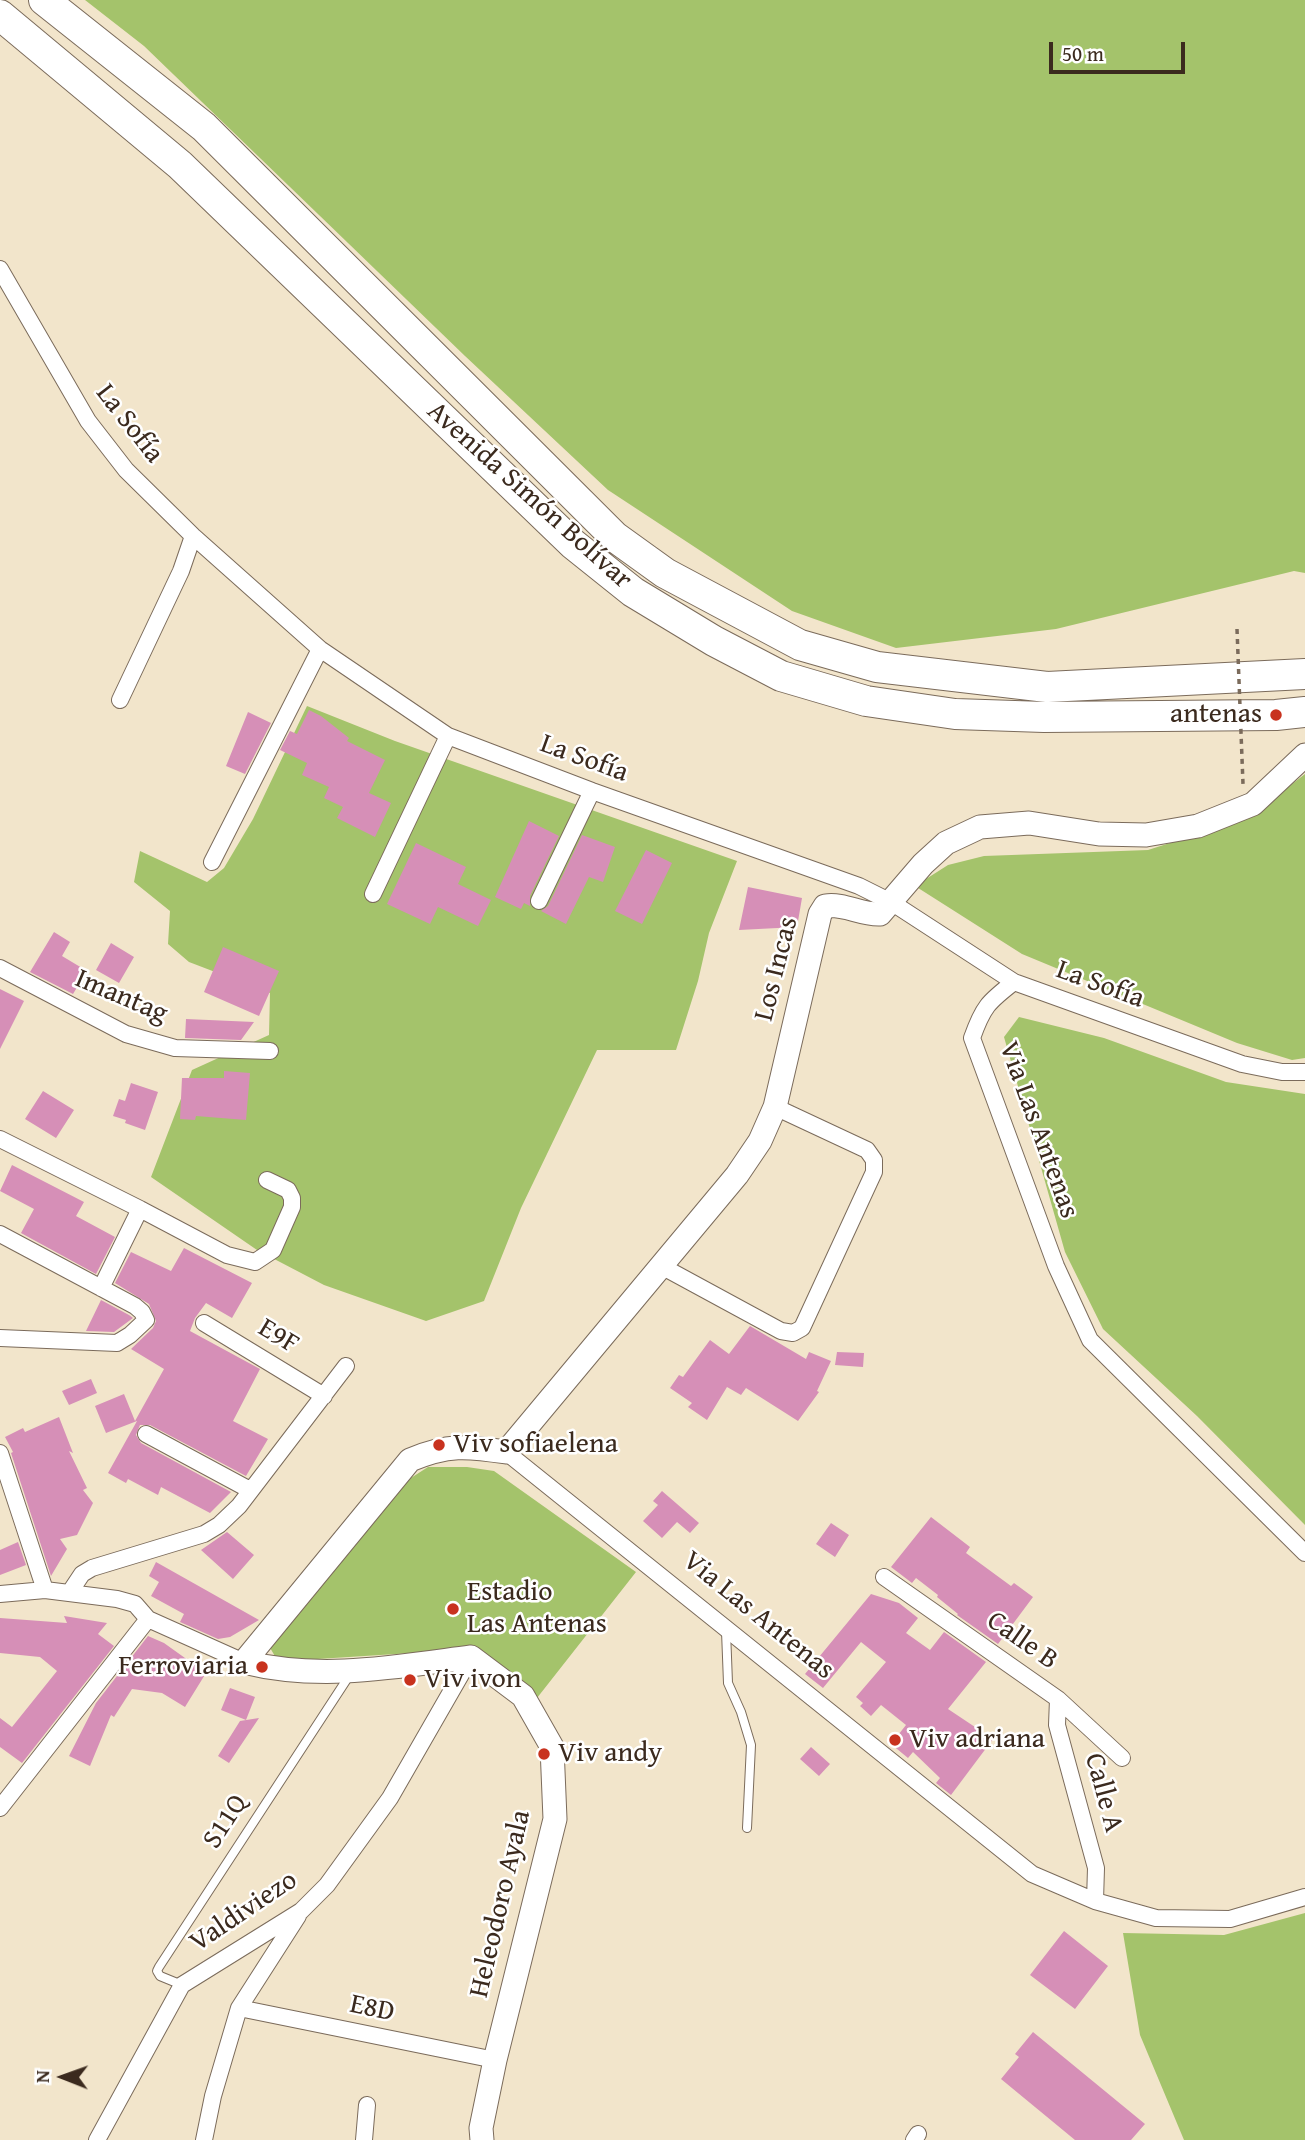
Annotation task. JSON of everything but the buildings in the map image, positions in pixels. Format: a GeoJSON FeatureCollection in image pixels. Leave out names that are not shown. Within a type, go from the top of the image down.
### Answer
{"type":"FeatureCollection","features":[{"type":"Feature","properties":{"kind":"highway","name":"Avenida Simón Bolívar"},"geometry":{"type":"LineString","coordinates":[[44,0],[204,127],[615,537],[665,573],[727,608],[800,645],[877,667],[1047,687],[1305,674]]}},
{"type":"Feature","properties":{"kind":"highway","name":"Avenida Simón Bolívar"},"geometry":{"type":"LineString","coordinates":[[0,15],[180,166],[573,544],[633,592],[714,641],[793,680],[866,701],[955,714],[1045,718],[1276,715],[1305,712]]}},
{"type":"Feature","properties":{"kind":"street","name":"La Sofía"},"geometry":{"type":"LineString","coordinates":[[0,269],[88,421],[126,470],[193,536],[320,649],[448,736],[592,791],[859,886],[891,902],[1014,982],[1242,1065],[1262,1070],[1305,1072]]}},
{"type":"Feature","properties":{"kind":"street"},"geometry":{"type":"LineString","coordinates":[[120,700],[181,571],[193,536]]}},
{"type":"Feature","properties":{"kind":"street"},"geometry":{"type":"LineString","coordinates":[[212,862],[320,649]]}},
{"type":"Feature","properties":{"kind":"street"},"geometry":{"type":"LineString","coordinates":[[373,894],[448,736]]}},
{"type":"Feature","properties":{"kind":"street"},"geometry":{"type":"LineString","coordinates":[[891,902],[923,864],[946,843],[980,827],[1029,823],[1098,834],[1146,835],[1198,826],[1253,804],[1305,755]]}},
{"type":"Feature","properties":{"kind":"street"},"geometry":{"type":"LineString","coordinates":[[539,901],[592,791]]}},
{"type":"Feature","properties":{"kind":"street","name":"Los Incas"},"geometry":{"type":"LineString","coordinates":[[506,1452],[663,1266],[737,1175],[760,1141],[775,1107],[820,915],[825,906],[836,904],[869,915],[880,914],[891,902]]}},
{"type":"Feature","properties":{"kind":"street","name":"Imantag"},"geometry":{"type":"LineString","coordinates":[[0,968],[126,1034],[175,1048],[270,1051]]}},
{"type":"Feature","properties":{"kind":"street","name":"Via Las Antenas"},"geometry":{"type":"LineString","coordinates":[[1014,982],[982,1011],[972,1038],[1056,1266],[1090,1340],[1305,1553]]}},
{"type":"Feature","properties":{"kind":"street"},"geometry":{"type":"LineString","coordinates":[[663,1266],[781,1331],[793,1333],[802,1328],[874,1172],[874,1160],[867,1150],[775,1107]]}},
{"type":"Feature","properties":{"kind":"street"},"geometry":{"type":"LineString","coordinates":[[0,1139],[227,1255],[255,1262],[273,1250],[292,1207],[288,1190],[267,1180]]}},
{"type":"Feature","properties":{"kind":"street"},"geometry":{"type":"LineString","coordinates":[[101,1288],[140,1209]]}},
{"type":"Feature","properties":{"kind":"street"},"geometry":{"type":"LineString","coordinates":[[0,1234],[135,1306],[146,1320],[117,1343],[0,1338]]}},
{"type":"Feature","properties":{"kind":"street","name":"E9F"},"geometry":{"type":"LineString","coordinates":[[204,1324],[324,1396]]}},
{"type":"Feature","properties":{"kind":"street"},"geometry":{"type":"LineString","coordinates":[[70,1592],[82,1574],[92,1568],[212,1530],[239,1506],[346,1366]]}},
{"type":"Feature","properties":{"kind":"street"},"geometry":{"type":"LineString","coordinates":[[146,1434],[250,1490]]}},
{"type":"Feature","properties":{"kind":"street"},"geometry":{"type":"LineString","coordinates":[[244,1662],[410,1460],[435,1449],[469,1447],[506,1452]]}},
{"type":"Feature","properties":{"kind":"street","name":"Via Las Antenas"},"geometry":{"type":"LineString","coordinates":[[506,1452],[1032,1874],[1095,1901],[1156,1918],[1230,1919],[1305,1897]]}},
{"type":"Feature","properties":{"kind":"street"},"geometry":{"type":"LineString","coordinates":[[0,1453],[45,1590]]}},
{"type":"Feature","properties":{"kind":"street","name":"Calle B"},"geometry":{"type":"LineString","coordinates":[[884,1577],[1058,1699],[1122,1758]]}},
{"type":"Feature","properties":{"kind":"street"},"geometry":{"type":"LineString","coordinates":[[0,1594],[45,1590],[135,1604],[148,1619],[244,1662],[284,1670],[351,1673],[471,1657]]}},
{"type":"Feature","properties":{"kind":"street"},"geometry":{"type":"LineString","coordinates":[[0,1808],[148,1619]]}},
{"type":"Feature","properties":{"kind":"street","name":"Valdiviezo"},"geometry":{"type":"LineString","coordinates":[[97,2140],[182,1985],[301,1911],[327,1885],[390,1798],[471,1657]]}},
{"type":"Feature","properties":{"kind":"street","name":"Heleodoro Ayala"},"geometry":{"type":"LineString","coordinates":[[471,1657],[523,1696],[552,1747],[555,1819],[495,2060],[481,2128],[482,2140]]}},
{"type":"Feature","properties":{"kind":"street","name":"Calle A"},"geometry":{"type":"LineString","coordinates":[[1058,1699],[1057,1725],[1096,1868],[1095,1901]]}},
{"type":"Feature","properties":{"kind":"street"},"geometry":{"type":"LineString","coordinates":[[204,2140],[213,2096],[239,2008],[301,1911]]}},
{"type":"Feature","properties":{"kind":"street","name":"E8D"},"geometry":{"type":"LineString","coordinates":[[239,2008],[495,2060]]}},
{"type":"Feature","properties":{"kind":"street"},"geometry":{"type":"LineString","coordinates":[[364,2140],[367,2105]]}},
{"type":"Feature","properties":{"kind":"lane"},"geometry":{"type":"LineString","coordinates":[[726,1628],[728,1683],[741,1712],[751,1745],[747,1828]]}},
{"type":"Feature","properties":{"kind":"lane","name":"S11Q"},"geometry":{"type":"LineString","coordinates":[[182,1985],[160,1976],[157,1971],[159,1967],[351,1673]]}},
{"type":"Feature","properties":{"kind":"path"},"geometry":{"type":"LineString","coordinates":[[1237,629],[1243,784]]}},
{"type":"Feature","properties":{"kind":"green space"},"geometry":{"type":"Polygon","coordinates":[[[85,0],[1305,0],[1305,573],[1294,571],[1056,629],[896,648],[792,611],[608,490],[144,46],[85,0]]]}},
{"type":"Feature","properties":{"kind":"green space"},"geometry":{"type":"Polygon","coordinates":[[[307,706],[395,741],[737,861],[709,933],[698,981],[676,1050],[597,1050],[521,1208],[484,1301],[426,1321],[324,1285],[257,1250],[151,1177],[192,1070],[269,1035],[270,993],[189,962],[168,944],[170,911],[134,882],[140,851],[207,882],[224,868],[253,819],[307,706]]]}},
{"type":"Feature","properties":{"kind":"green space"},"geometry":{"type":"Polygon","coordinates":[[[1305,774],[1305,1058],[1292,1060],[1237,1043],[1022,954],[915,886],[948,865],[984,856],[1148,850],[1248,818],[1305,774]]]}},
{"type":"Feature","properties":{"kind":"green space"},"geometry":{"type":"Polygon","coordinates":[[[1019,1017],[1104,1038],[1226,1082],[1305,1094],[1305,1525],[1197,1416],[1103,1329],[1065,1252],[1004,1037],[1019,1017]]]}},
{"type":"Feature","properties":{"kind":"green space","name":"Estadio Las Antenas"},"geometry":{"type":"Polygon","coordinates":[[[428,1467],[467,1467],[494,1471],[636,1572],[537,1698],[513,1678],[443,1651],[302,1660],[276,1658],[269,1646],[400,1485],[428,1467]]]}},
{"type":"Feature","properties":{"kind":"green space"},"geometry":{"type":"Polygon","coordinates":[[[1305,1913],[1305,2140],[1184,2140],[1140,2035],[1123,1933],[1224,1935],[1305,1913]]]}},
{"type":"Feature","properties":{"kind":"place","name":"antenas"},"geometry":{"type":"Point","coordinates":[1276,715]}},
{"type":"Feature","properties":{"kind":"place","name":"Viv sofiaelena"},"geometry":{"type":"Point","coordinates":[439,1445]}},
{"type":"Feature","properties":{"kind":"place","name":"Estadio Las Antenas"},"geometry":{"type":"Point","coordinates":[453,1609]}},
{"type":"Feature","properties":{"kind":"place","name":"Ferroviaria"},"geometry":{"type":"Point","coordinates":[262,1667]}},
{"type":"Feature","properties":{"kind":"place","name":"Viv ivon"},"geometry":{"type":"Point","coordinates":[410,1680]}},
{"type":"Feature","properties":{"kind":"place","name":"Viv adriana"},"geometry":{"type":"Point","coordinates":[895,1740]}},
{"type":"Feature","properties":{"kind":"place","name":"Viv andy"},"geometry":{"type":"Point","coordinates":[544,1754]}}]}
